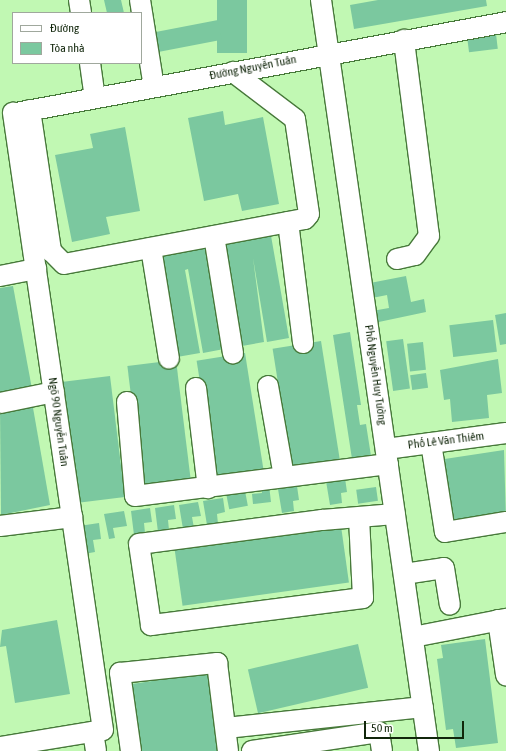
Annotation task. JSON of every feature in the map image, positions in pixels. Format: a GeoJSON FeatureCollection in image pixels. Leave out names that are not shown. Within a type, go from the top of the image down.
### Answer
{"type":"FeatureCollection","features":[{"type":"Feature","properties":{"kind":"street"},"geometry":{"type":"LineString","coordinates":[[79,0],[81,12]]}},
{"type":"Feature","properties":{"kind":"street"},"geometry":{"type":"LineString","coordinates":[[140,0],[142,12]]}},
{"type":"Feature","properties":{"kind":"street","name":"Phố Nguyễn Huy Tưởng"},"geometry":{"type":"LineString","coordinates":[[322,0],[429,751]]}},
{"type":"Feature","properties":{"kind":"street"},"geometry":{"type":"LineString","coordinates":[[142,12],[154,87]]}},
{"type":"Feature","properties":{"kind":"street","name":"Đường Nguyễn Tuân"},"geometry":{"type":"LineString","coordinates":[[14,113],[506,22]]}},
{"type":"Feature","properties":{"kind":"street"},"geometry":{"type":"LineString","coordinates":[[397,259],[415,255],[429,236],[404,40]]}},
{"type":"Feature","properties":{"kind":"street"},"geometry":{"type":"LineString","coordinates":[[90,64],[96,98]]}},
{"type":"Feature","properties":{"kind":"street"},"geometry":{"type":"LineString","coordinates":[[14,113],[51,251],[56,260],[64,264],[305,219],[309,214],[295,119],[233,72]]}},
{"type":"Feature","properties":{"kind":"street","name":"Ngõ 90 Nguyễn Tuân"},"geometry":{"type":"LineString","coordinates":[[14,113],[72,517],[99,734]]}},
{"type":"Feature","properties":{"kind":"street"},"geometry":{"type":"LineString","coordinates":[[288,222],[303,343]]}},
{"type":"Feature","properties":{"kind":"street"},"geometry":{"type":"LineString","coordinates":[[214,236],[233,353]]}},
{"type":"Feature","properties":{"kind":"street"},"geometry":{"type":"LineString","coordinates":[[151,248],[169,359]]}},
{"type":"Feature","properties":{"kind":"street"},"geometry":{"type":"LineString","coordinates":[[0,276],[36,269]]}},
{"type":"Feature","properties":{"kind":"street"},"geometry":{"type":"LineString","coordinates":[[268,386],[284,477]]}},
{"type":"Feature","properties":{"kind":"street"},"geometry":{"type":"LineString","coordinates":[[196,388],[208,488]]}},
{"type":"Feature","properties":{"kind":"street"},"geometry":{"type":"LineString","coordinates":[[0,403],[54,392]]}},
{"type":"Feature","properties":{"kind":"street","name":"Phố Lê Văn Thiêm"},"geometry":{"type":"LineString","coordinates":[[127,402],[135,496],[208,488],[284,477],[506,434]]}},
{"type":"Feature","properties":{"kind":"street"},"geometry":{"type":"LineString","coordinates":[[506,442],[432,448],[445,532],[506,522]]}},
{"type":"Feature","properties":{"kind":"street"},"geometry":{"type":"LineString","coordinates":[[359,518],[363,598],[151,625],[139,544],[359,518],[395,514]]}},
{"type":"Feature","properties":{"kind":"street"},"geometry":{"type":"LineString","coordinates":[[0,526],[72,517]]}},
{"type":"Feature","properties":{"kind":"street"},"geometry":{"type":"LineString","coordinates":[[404,574],[444,568],[450,605]]}},
{"type":"Feature","properties":{"kind":"street"},"geometry":{"type":"LineString","coordinates":[[413,636],[502,620],[506,675]]}},
{"type":"Feature","properties":{"kind":"street"},"geometry":{"type":"LineString","coordinates":[[131,751],[120,673],[217,662],[228,751]]}},
{"type":"Feature","properties":{"kind":"street"},"geometry":{"type":"LineString","coordinates":[[226,728],[423,707]]}},
{"type":"Feature","properties":{"kind":"street"},"geometry":{"type":"LineString","coordinates":[[252,751],[379,732],[382,751]]}},
{"type":"Feature","properties":{"kind":"street"},"geometry":{"type":"LineString","coordinates":[[2,746],[38,746],[73,743],[99,734]]}},
{"type":"Feature","properties":{"kind":"street"},"geometry":{"type":"LineString","coordinates":[[2,746],[99,734]]}},
{"type":"Feature","properties":{"kind":"building"},"geometry":{"type":"Polygon","coordinates":[[[104,0],[121,0],[124,12],[107,12],[104,0]]]}},
{"type":"Feature","properties":{"kind":"building"},"geometry":{"type":"Polygon","coordinates":[[[217,0],[247,0],[247,53],[217,53],[217,0]]]}},
{"type":"Feature","properties":{"kind":"building"},"geometry":{"type":"Polygon","coordinates":[[[378,0],[486,0],[487,6],[354,29],[350,5],[378,0]]]}},
{"type":"Feature","properties":{"kind":"building"},"geometry":{"type":"Polygon","coordinates":[[[218,20],[222,40],[153,53],[149,33],[218,20]]]}},
{"type":"Feature","properties":{"kind":"building"},"geometry":{"type":"Polygon","coordinates":[[[495,26],[498,49],[469,52],[466,30],[495,26]]]}},
{"type":"Feature","properties":{"kind":"building"},"geometry":{"type":"Polygon","coordinates":[[[223,111],[225,125],[263,117],[279,204],[242,211],[238,194],[204,201],[188,118],[223,111]]]}},
{"type":"Feature","properties":{"kind":"building"},"geometry":{"type":"Polygon","coordinates":[[[125,127],[140,211],[106,217],[110,234],[72,242],[55,155],[93,148],[90,134],[125,127]]]}},
{"type":"Feature","properties":{"kind":"building"},"geometry":{"type":"Polygon","coordinates":[[[270,230],[289,338],[267,342],[253,258],[264,342],[242,346],[223,239],[270,230]]]}},
{"type":"Feature","properties":{"kind":"building"},"geometry":{"type":"Polygon","coordinates":[[[206,242],[224,349],[203,353],[188,269],[185,270],[200,353],[177,357],[159,250],[206,242]]]}},
{"type":"Feature","properties":{"kind":"building"},"geometry":{"type":"Polygon","coordinates":[[[406,276],[411,302],[424,299],[426,312],[374,323],[372,311],[389,308],[387,295],[372,298],[370,283],[406,276]]]}},
{"type":"Feature","properties":{"kind":"building"},"geometry":{"type":"Polygon","coordinates":[[[13,286],[32,389],[0,395],[0,288],[13,286]]]}},
{"type":"Feature","properties":{"kind":"building"},"geometry":{"type":"Polygon","coordinates":[[[506,313],[506,344],[500,345],[495,315],[506,313]]]}},
{"type":"Feature","properties":{"kind":"building"},"geometry":{"type":"Polygon","coordinates":[[[493,320],[497,352],[453,357],[449,325],[493,320]]]}},
{"type":"Feature","properties":{"kind":"building"},"geometry":{"type":"Polygon","coordinates":[[[350,332],[361,405],[357,405],[360,425],[366,424],[371,456],[352,459],[333,335],[350,332]]]}},
{"type":"Feature","properties":{"kind":"building"},"geometry":{"type":"Polygon","coordinates":[[[403,339],[410,389],[393,391],[386,341],[403,339]]]}},
{"type":"Feature","properties":{"kind":"building"},"geometry":{"type":"Polygon","coordinates":[[[321,341],[340,463],[292,471],[273,349],[321,341]]]}},
{"type":"Feature","properties":{"kind":"building"},"geometry":{"type":"Polygon","coordinates":[[[423,342],[426,370],[410,372],[407,344],[423,342]]]}},
{"type":"Feature","properties":{"kind":"building"},"geometry":{"type":"Polygon","coordinates":[[[245,353],[264,472],[215,479],[197,361],[245,353]]]}},
{"type":"Feature","properties":{"kind":"building"},"geometry":{"type":"Polygon","coordinates":[[[498,359],[502,393],[487,395],[489,418],[452,422],[450,399],[444,400],[440,370],[498,359]]]}},
{"type":"Feature","properties":{"kind":"building"},"geometry":{"type":"Polygon","coordinates":[[[176,360],[191,482],[142,488],[127,366],[176,360]]]}},
{"type":"Feature","properties":{"kind":"building"},"geometry":{"type":"Polygon","coordinates":[[[426,373],[428,388],[412,390],[410,375],[426,373]]]}},
{"type":"Feature","properties":{"kind":"building"},"geometry":{"type":"Polygon","coordinates":[[[110,376],[125,497],[76,503],[61,382],[110,376]]]}},
{"type":"Feature","properties":{"kind":"building"},"geometry":{"type":"Polygon","coordinates":[[[32,402],[50,505],[1,515],[0,408],[32,402]]]}},
{"type":"Feature","properties":{"kind":"building"},"geometry":{"type":"Polygon","coordinates":[[[504,450],[506,521],[449,530],[438,460],[504,450]]]}},
{"type":"Feature","properties":{"kind":"building"},"geometry":{"type":"Polygon","coordinates":[[[345,478],[347,492],[341,493],[342,503],[330,505],[326,481],[345,478]]]}},
{"type":"Feature","properties":{"kind":"building"},"geometry":{"type":"Polygon","coordinates":[[[269,485],[271,502],[253,504],[252,494],[262,493],[261,486],[269,485]]]}},
{"type":"Feature","properties":{"kind":"building"},"geometry":{"type":"Polygon","coordinates":[[[297,486],[299,500],[293,501],[294,511],[282,513],[278,489],[297,486]]]}},
{"type":"Feature","properties":{"kind":"building"},"geometry":{"type":"Polygon","coordinates":[[[376,487],[378,501],[358,504],[356,490],[376,487]]]}},
{"type":"Feature","properties":{"kind":"building"},"geometry":{"type":"Polygon","coordinates":[[[245,491],[248,506],[229,509],[226,495],[245,491]]]}},
{"type":"Feature","properties":{"kind":"building"},"geometry":{"type":"Polygon","coordinates":[[[223,498],[225,512],[217,514],[218,524],[207,525],[203,501],[223,498]]]}},
{"type":"Feature","properties":{"kind":"building"},"geometry":{"type":"Polygon","coordinates":[[[198,502],[201,516],[192,517],[194,528],[183,529],[179,505],[198,502]]]}},
{"type":"Feature","properties":{"kind":"building"},"geometry":{"type":"Polygon","coordinates":[[[174,505],[176,519],[168,520],[169,530],[158,532],[155,508],[174,505]]]}},
{"type":"Feature","properties":{"kind":"building"},"geometry":{"type":"Polygon","coordinates":[[[150,508],[152,522],[144,523],[145,533],[134,535],[131,511],[150,508]]]}},
{"type":"Feature","properties":{"kind":"building"},"geometry":{"type":"Polygon","coordinates":[[[124,511],[127,526],[113,528],[115,538],[109,539],[104,514],[124,511]]]}},
{"type":"Feature","properties":{"kind":"building"},"geometry":{"type":"Polygon","coordinates":[[[99,523],[101,539],[93,540],[95,552],[84,554],[79,526],[99,523]]]}},
{"type":"Feature","properties":{"kind":"building"},"geometry":{"type":"Polygon","coordinates":[[[341,526],[349,582],[183,606],[175,549],[341,526]]]}},
{"type":"Feature","properties":{"kind":"building"},"geometry":{"type":"Polygon","coordinates":[[[57,620],[70,694],[15,703],[6,646],[0,647],[2,630],[57,620]]]}},
{"type":"Feature","properties":{"kind":"building"},"geometry":{"type":"Polygon","coordinates":[[[485,639],[498,743],[456,748],[453,729],[446,730],[437,659],[443,658],[441,645],[485,639]]]}},
{"type":"Feature","properties":{"kind":"building"},"geometry":{"type":"Polygon","coordinates":[[[358,644],[368,688],[258,713],[248,669],[358,644]]]}},
{"type":"Feature","properties":{"kind":"building"},"geometry":{"type":"Polygon","coordinates":[[[212,672],[223,751],[136,751],[132,684],[212,672]]]}}]}
